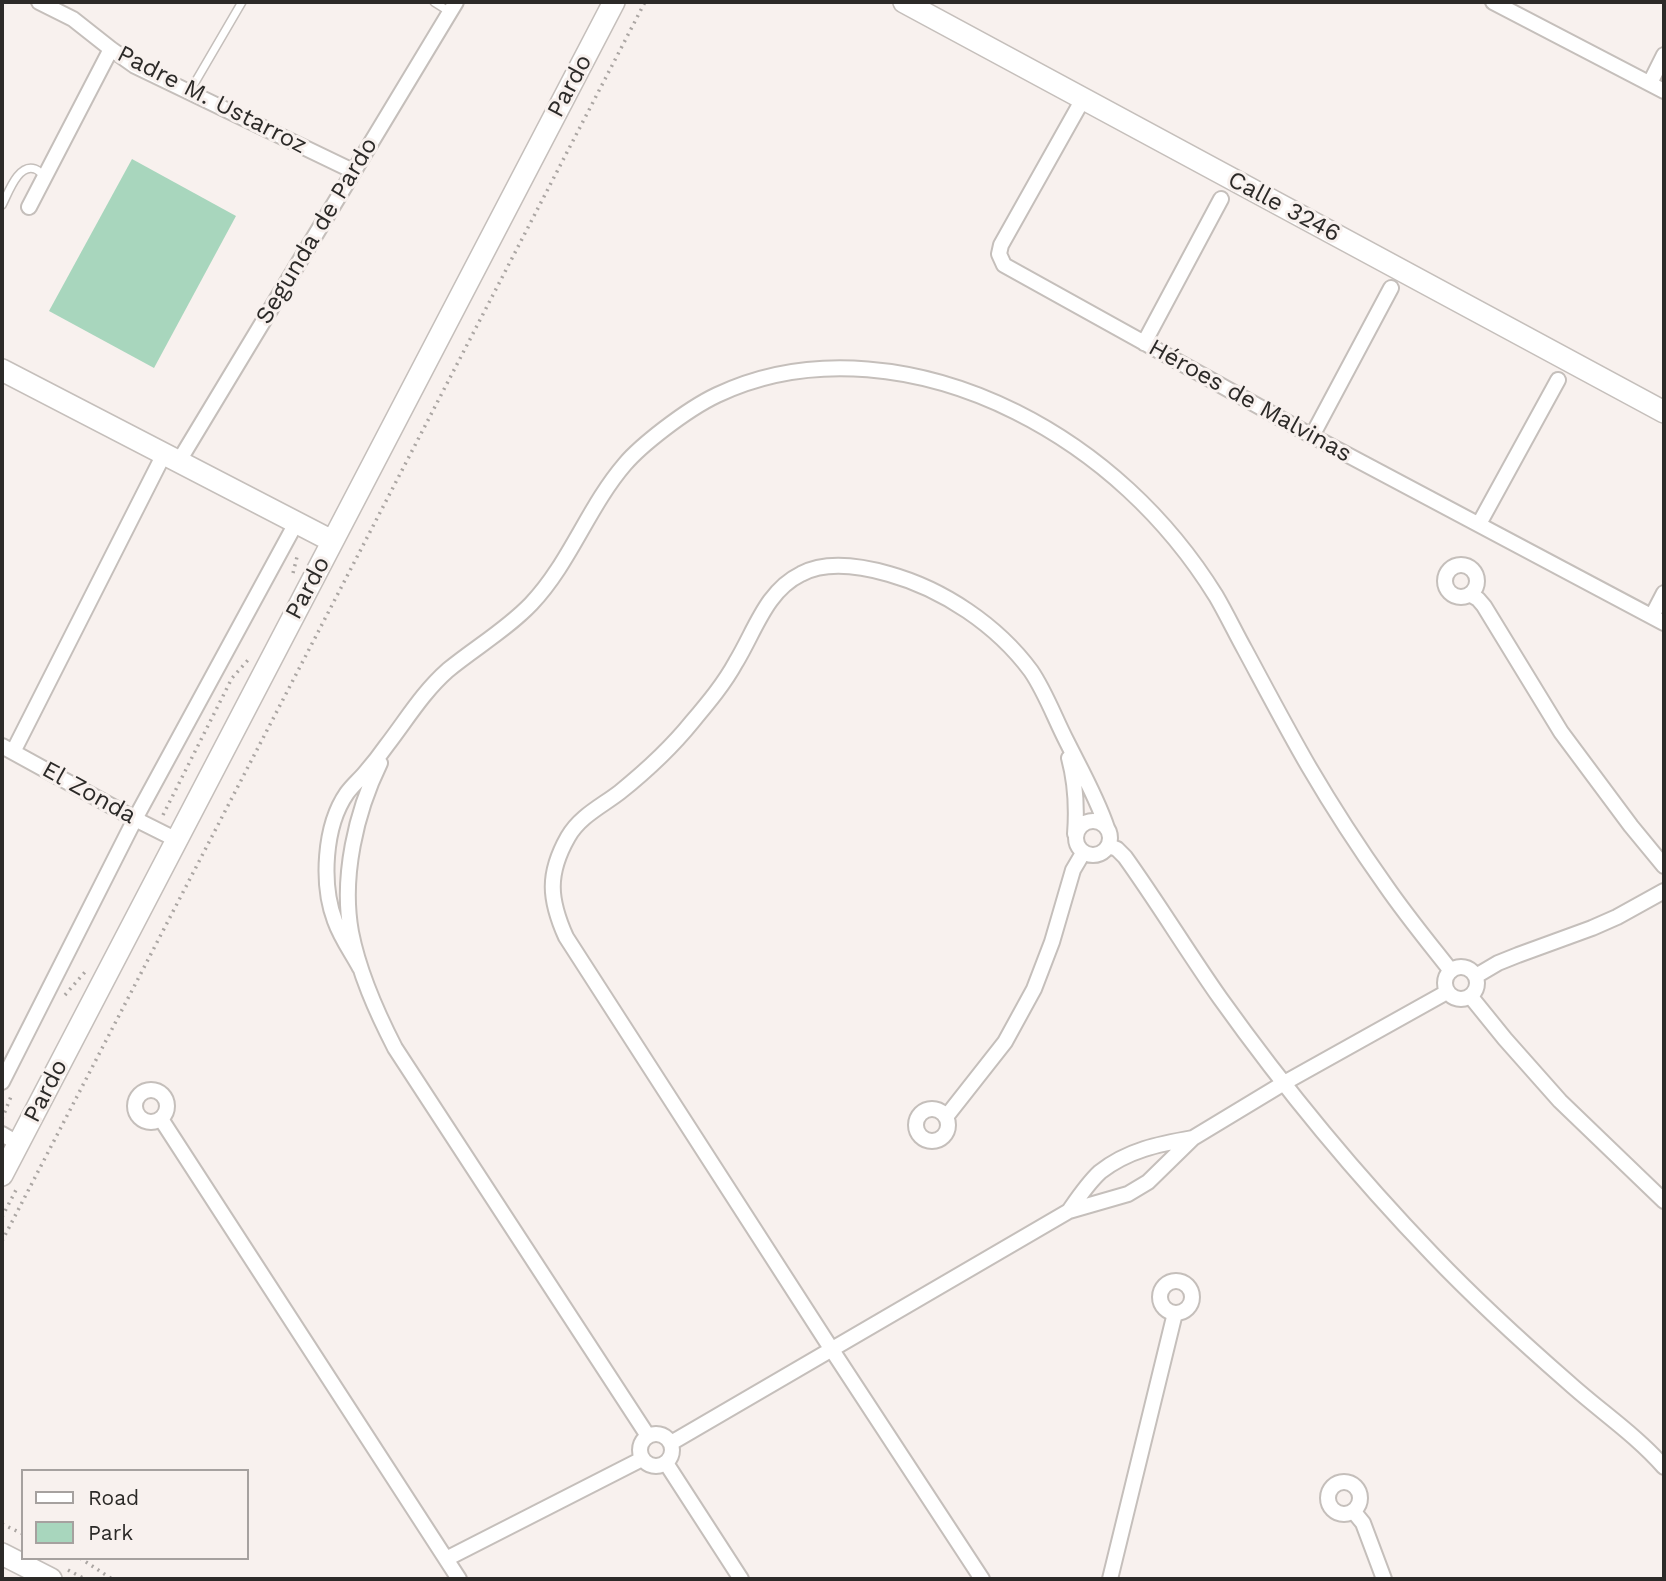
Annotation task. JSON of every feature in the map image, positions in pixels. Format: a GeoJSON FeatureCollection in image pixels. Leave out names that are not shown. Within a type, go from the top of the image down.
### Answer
{"type":"FeatureCollection","features":[{"type":"Feature","properties":{"kind":"main road","name":"Pardo"},"geometry":{"type":"LineString","coordinates":[[2,1175],[10,1139],[177,840],[614,2]]}},
{"type":"Feature","properties":{"kind":"main road","name":"Calle 3246"},"geometry":{"type":"LineString","coordinates":[[904,2],[1664,412]]}},
{"type":"Feature","properties":{"kind":"main road"},"geometry":{"type":"LineString","coordinates":[[2,370],[332,541]]}},
{"type":"Feature","properties":{"kind":"main road"},"geometry":{"type":"LineString","coordinates":[[2,1554],[23,1573],[51,1579]]}},
{"type":"Feature","properties":{"kind":"street","name":"Padre M. Ustarroz"},"geometry":{"type":"LineString","coordinates":[[39,2],[73,19],[135,66],[353,171]]}},
{"type":"Feature","properties":{"kind":"street"},"geometry":{"type":"LineString","coordinates":[[1493,2],[1664,91]]}},
{"type":"Feature","properties":{"kind":"street","name":"Segunda de Pardo"},"geometry":{"type":"LineString","coordinates":[[7,749],[171,458],[353,171],[453,7]]}},
{"type":"Feature","properties":{"kind":"street"},"geometry":{"type":"LineString","coordinates":[[29,207],[111,49]]}},
{"type":"Feature","properties":{"kind":"street"},"geometry":{"type":"LineString","coordinates":[[1650,83],[1664,55]]}},
{"type":"Feature","properties":{"kind":"street","name":"Héroes de Malvinas"},"geometry":{"type":"LineString","coordinates":[[1083,99],[1001,245],[999,254],[1004,265],[1312,436],[1658,619]]}},
{"type":"Feature","properties":{"kind":"street"},"geometry":{"type":"LineString","coordinates":[[1144,343],[1221,199]]}},
{"type":"Feature","properties":{"kind":"street"},"geometry":{"type":"LineString","coordinates":[[1312,436],[1391,288]]}},
{"type":"Feature","properties":{"kind":"street"},"geometry":{"type":"LineString","coordinates":[[648,1436],[395,1048],[360,968],[336,923],[328,896],[326,868],[329,839],[346,794],[369,768],[430,686],[500,632],[540,594],[558,570],[611,481],[629,460],[652,438],[715,396],[748,383],[781,375],[836,367],[907,374],[942,382],[1017,412],[1090,457],[1118,479],[1161,522],[1188,555],[1217,598],[1335,810],[1388,889],[1451,971]]}},
{"type":"Feature","properties":{"kind":"street"},"geometry":{"type":"LineString","coordinates":[[1479,524],[1558,380]]}},
{"type":"Feature","properties":{"kind":"street","name":"Pardo"},"geometry":{"type":"LineString","coordinates":[[2,1082],[135,819],[296,523]]}},
{"type":"Feature","properties":{"kind":"street"},"geometry":{"type":"LineString","coordinates":[[982,1579],[566,937],[556,916],[552,891],[560,853],[575,826],[667,750],[736,663],[774,596],[790,580],[803,572],[842,565],[900,577],[969,612],[1004,641],[1032,673],[1100,806],[1110,836],[1108,846],[1103,853],[1097,855],[1083,853],[1077,846],[1075,788],[1062,733]]}},
{"type":"Feature","properties":{"kind":"street"},"geometry":{"type":"LineString","coordinates":[[1658,619],[1664,593]]}},
{"type":"Feature","properties":{"kind":"street"},"geometry":{"type":"LineString","coordinates":[[1471,595],[1484,606],[1561,732],[1664,866],[1660,876],[1664,889],[1617,917],[1592,929],[1498,963],[1476,976]]}},
{"type":"Feature","properties":{"kind":"street"},"geometry":{"type":"LineString","coordinates":[[360,968],[351,929],[349,887],[352,853],[371,781],[393,737]]}},
{"type":"Feature","properties":{"kind":"street","name":"El Zonda"},"geometry":{"type":"LineString","coordinates":[[7,749],[177,840]]}},
{"type":"Feature","properties":{"kind":"street"},"geometry":{"type":"LineString","coordinates":[[1075,834],[1082,824],[1088,822],[1100,822],[1107,828]]}},
{"type":"Feature","properties":{"kind":"street"},"geometry":{"type":"LineString","coordinates":[[1108,846],[1117,849],[1125,857],[1221,999],[1360,1177],[1436,1258],[1501,1321],[1664,1467]]}},
{"type":"Feature","properties":{"kind":"street"},"geometry":{"type":"LineString","coordinates":[[328,850],[352,853]]}},
{"type":"Feature","properties":{"kind":"street"},"geometry":{"type":"LineString","coordinates":[[946,1117],[1005,1042],[1034,989],[1052,942],[1073,870],[1083,853]]}},
{"type":"Feature","properties":{"kind":"street"},"geometry":{"type":"LineString","coordinates":[[1463,967],[1476,976],[1477,988],[1471,997],[1455,999],[1447,992],[1445,982],[1451,971],[1463,967]]}},
{"type":"Feature","properties":{"kind":"street"},"geometry":{"type":"LineString","coordinates":[[671,1443],[1069,1211],[1128,1194],[1148,1182],[1193,1138],[1284,1083],[1447,992]]}},
{"type":"Feature","properties":{"kind":"street"},"geometry":{"type":"LineString","coordinates":[[1471,997],[1560,1101],[1664,1201]]}},
{"type":"Feature","properties":{"kind":"street"},"geometry":{"type":"LineString","coordinates":[[161,1119],[459,1579]]}},
{"type":"Feature","properties":{"kind":"street"},"geometry":{"type":"LineString","coordinates":[[1069,1211],[1092,1181],[1112,1165],[1152,1146],[1193,1138]]}},
{"type":"Feature","properties":{"kind":"street"},"geometry":{"type":"LineString","coordinates":[[1110,1579],[1175,1313]]}},
{"type":"Feature","properties":{"kind":"street"},"geometry":{"type":"LineString","coordinates":[[664,1435],[671,1443],[672,1454],[666,1463],[650,1466],[642,1459],[640,1449],[648,1436],[664,1435]]}},
{"type":"Feature","properties":{"kind":"street"},"geometry":{"type":"LineString","coordinates":[[446,1559],[642,1459]]}},
{"type":"Feature","properties":{"kind":"street"},"geometry":{"type":"LineString","coordinates":[[666,1463],[741,1579]]}},
{"type":"Feature","properties":{"kind":"street"},"geometry":{"type":"LineString","coordinates":[[1354,1511],[1363,1523],[1384,1579]]}},
{"type":"Feature","properties":{"kind":"lane"},"geometry":{"type":"LineString","coordinates":[[190,91],[242,2]]}},
{"type":"Feature","properties":{"kind":"lane"},"geometry":{"type":"LineString","coordinates":[[434,2],[453,7]]}},
{"type":"Feature","properties":{"kind":"lane"},"geometry":{"type":"LineString","coordinates":[[2,205],[18,174],[25,169],[35,169],[45,176]]}},
{"type":"Feature","properties":{"kind":"path"},"geometry":{"type":"LineString","coordinates":[[2,1241],[645,2]]}},
{"type":"Feature","properties":{"kind":"path"},"geometry":{"type":"LineString","coordinates":[[2,1524],[21,1533]]}},
{"type":"Feature","properties":{"kind":"path"},"geometry":{"type":"LineString","coordinates":[[83,1560],[112,1579]]}},
{"type":"Feature","properties":{"kind":"green space"},"geometry":{"type":"Polygon","coordinates":[[[132,159],[236,216],[154,368],[49,311],[132,159]]]}}]}
